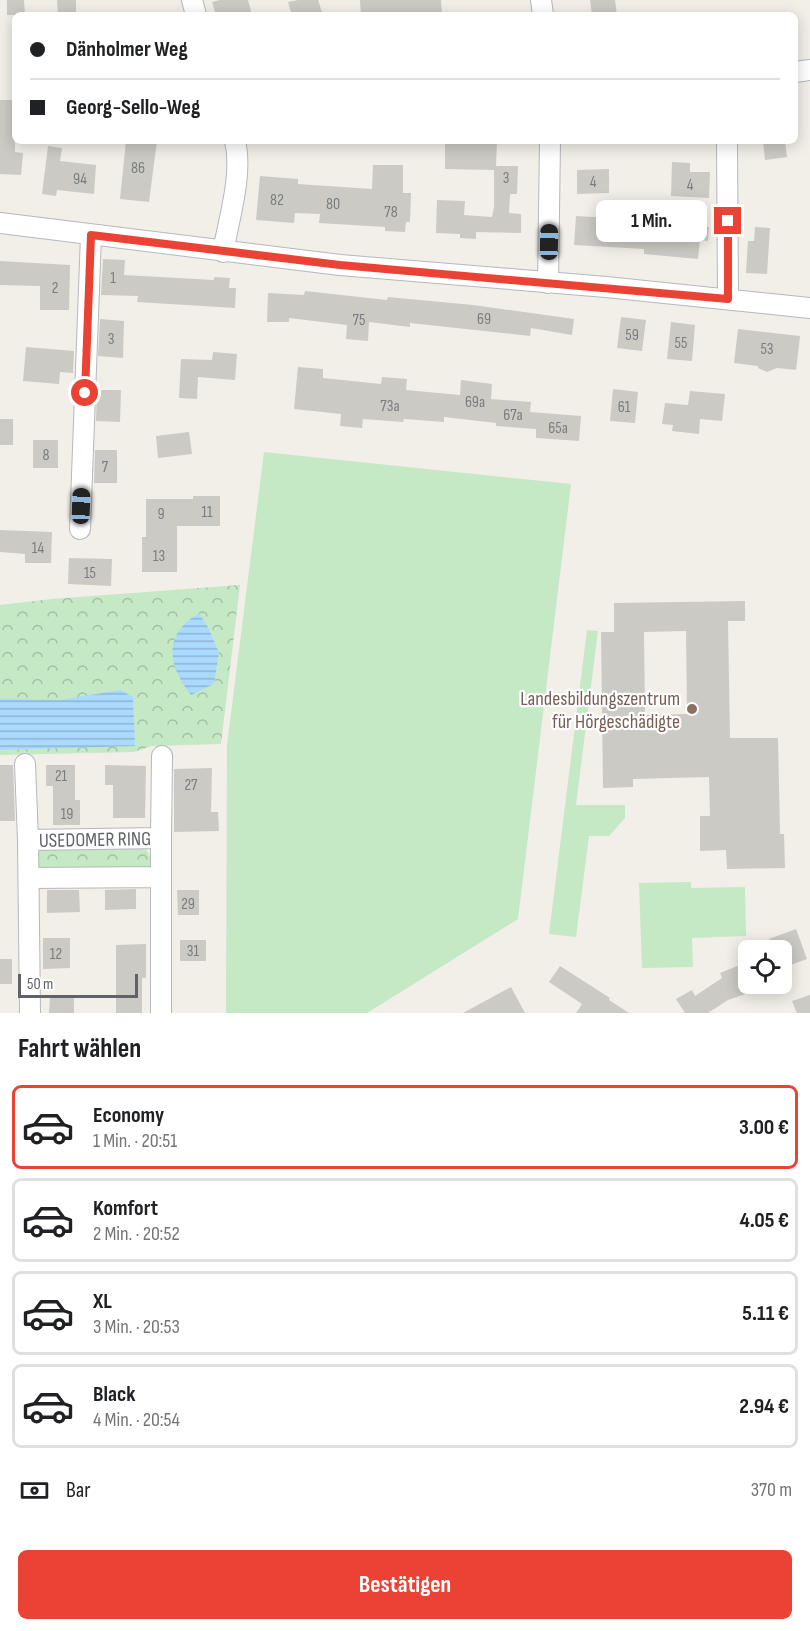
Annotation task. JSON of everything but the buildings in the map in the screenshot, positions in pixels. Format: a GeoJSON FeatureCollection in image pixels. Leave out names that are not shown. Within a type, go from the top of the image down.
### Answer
{"type":"FeatureCollection","features":[{"type":"Feature","properties":{"kind":"street"},"geometry":{"type":"LineString","coordinates":[[223,252],[237,171],[236,144]]}},
{"type":"Feature","properties":{"kind":"street"},"geometry":{"type":"LineString","coordinates":[[548,283],[550,144]]}},
{"type":"Feature","properties":{"kind":"street"},"geometry":{"type":"LineString","coordinates":[[726,144],[728,299]]}},
{"type":"Feature","properties":{"kind":"street"},"geometry":{"type":"LineString","coordinates":[[0,223],[340,265],[810,308]]}},
{"type":"Feature","properties":{"kind":"street"},"geometry":{"type":"LineString","coordinates":[[80,529],[91,235]]}},
{"type":"Feature","properties":{"kind":"street","name":"USEDOMER RING"},"geometry":{"type":"LineString","coordinates":[[161,1013],[162,756]]}},
{"type":"Feature","properties":{"kind":"street","name":"USEDOMER RING"},"geometry":{"type":"LineString","coordinates":[[25,764],[30,1013]]}},
{"type":"Feature","properties":{"kind":"street","name":"USEDOMER RING"},"geometry":{"type":"LineString","coordinates":[[28,840],[161,838]]}},
{"type":"Feature","properties":{"kind":"street","name":"USEDOMER RING"},"geometry":{"type":"LineString","coordinates":[[29,878],[160,877]]}},
{"type":"Feature","properties":{"kind":"green space"},"geometry":{"type":"Polygon","coordinates":[[[264,452],[571,484],[518,919],[367,1013],[226,1013],[227,745],[264,452]]]}},
{"type":"Feature","properties":{"kind":"green space"},"geometry":{"type":"Polygon","coordinates":[[[240,585],[221,744],[152,746],[134,752],[0,755],[0,605],[240,585]]]}},
{"type":"Feature","properties":{"kind":"green space"},"geometry":{"type":"Polygon","coordinates":[[[587,630],[598,631],[576,805],[625,805],[625,818],[609,836],[589,836],[576,937],[549,934],[587,630]]]}},
{"type":"Feature","properties":{"kind":"green space"},"geometry":{"type":"Polygon","coordinates":[[[38,847],[145,847],[152,860],[151,871],[36,873],[35,853],[38,847]]]}},
{"type":"Feature","properties":{"kind":"green space"},"geometry":{"type":"Polygon","coordinates":[[[691,882],[691,888],[745,887],[746,936],[692,938],[693,967],[642,968],[639,883],[691,882]]]}},
{"type":"Feature","properties":{"kind":"water"},"geometry":{"type":"Polygon","coordinates":[[[199,613],[219,653],[214,684],[191,695],[177,673],[172,651],[179,631],[199,613]]]}},
{"type":"Feature","properties":{"kind":"water"},"geometry":{"type":"Polygon","coordinates":[[[120,690],[133,697],[135,746],[0,750],[0,699],[60,700],[120,690]]]}},
{"type":"Feature","properties":{"kind":"place","name":"Landesbildungszentrum für Hörgeschädigte"},"geometry":{"type":"Point","coordinates":[692,709]}},
{"type":"Feature","properties":{"kind":"route"},"geometry":{"type":"LineString","coordinates":[[85,393],[91,235],[388,270],[728,299],[728,221]]}}]}
